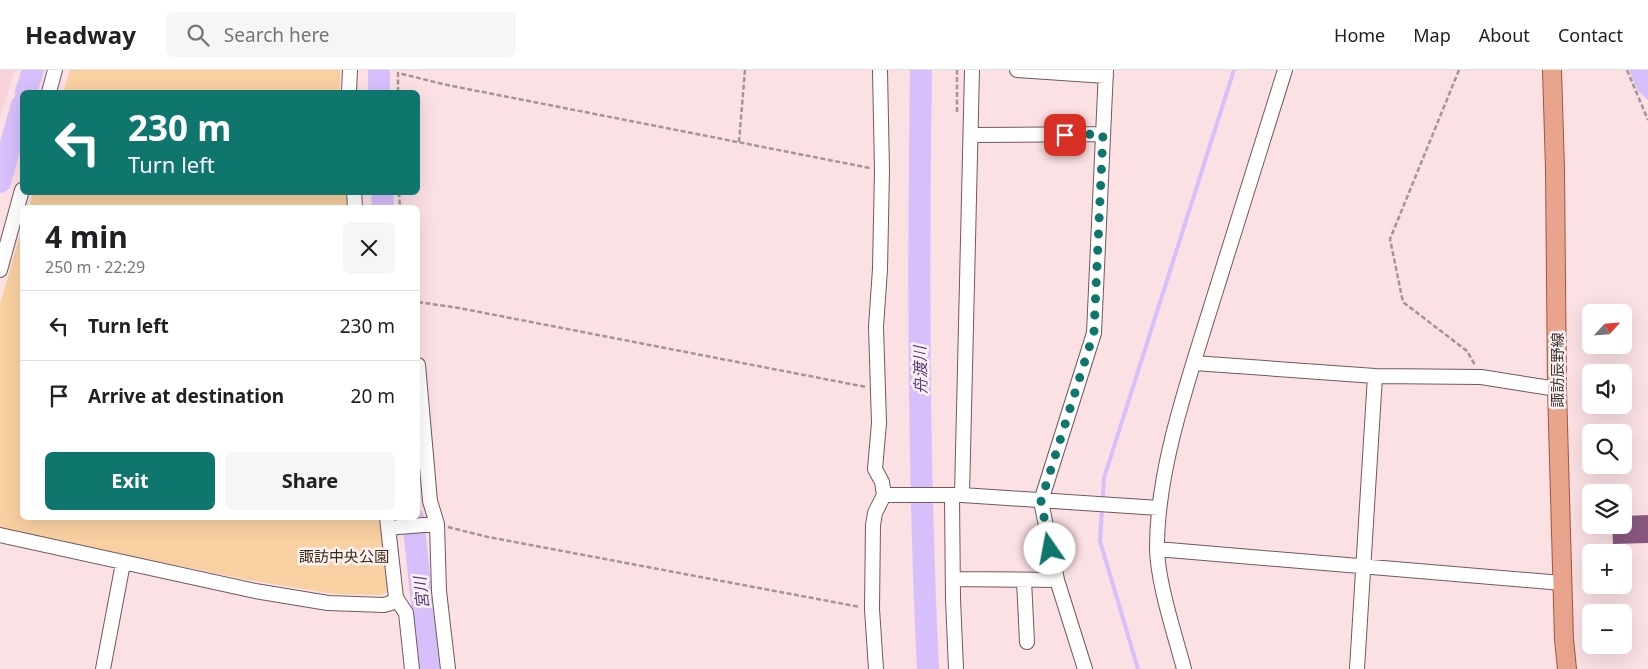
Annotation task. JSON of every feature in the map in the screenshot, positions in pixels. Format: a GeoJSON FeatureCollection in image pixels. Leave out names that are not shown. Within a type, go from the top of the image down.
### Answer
{"type":"FeatureCollection","features":[{"type":"Feature","properties":{"kind":"main road","name":"諏訪辰野線"},"geometry":{"type":"LineString","coordinates":[[1552,70],[1555,169],[1556,389],[1562,583],[1567,669]]}},
{"type":"Feature","properties":{"kind":"street"},"geometry":{"type":"LineString","coordinates":[[50,90],[55,70]]}},
{"type":"Feature","properties":{"kind":"street"},"geometry":{"type":"LineString","coordinates":[[349,90],[350,70]]}},
{"type":"Feature","properties":{"kind":"street"},"geometry":{"type":"LineString","coordinates":[[880,70],[882,170],[880,269],[876,327],[879,423],[875,469],[887,495]]}},
{"type":"Feature","properties":{"kind":"street"},"geometry":{"type":"LineString","coordinates":[[956,669],[953,496],[971,135],[972,70]]}},
{"type":"Feature","properties":{"kind":"street"},"geometry":{"type":"LineString","coordinates":[[1017,70],[1106,73],[1094,332],[1041,501],[1057,580],[1085,669]]}},
{"type":"Feature","properties":{"kind":"street"},"geometry":{"type":"LineString","coordinates":[[1184,669],[1162,584],[1157,549],[1159,508],[1177,423],[1194,363],[1285,70]]}},
{"type":"Feature","properties":{"kind":"street"},"geometry":{"type":"LineString","coordinates":[[971,135],[1103,134]]}},
{"type":"Feature","properties":{"kind":"street"},"geometry":{"type":"LineString","coordinates":[[0,270],[21,195]]}},
{"type":"Feature","properties":{"kind":"street"},"geometry":{"type":"LineString","coordinates":[[1194,363],[1375,376],[1481,377],[1556,389]]}},
{"type":"Feature","properties":{"kind":"street"},"geometry":{"type":"LineString","coordinates":[[1357,669],[1375,376]]}},
{"type":"Feature","properties":{"kind":"street"},"geometry":{"type":"LineString","coordinates":[[420,388],[448,669]]}},
{"type":"Feature","properties":{"kind":"street"},"geometry":{"type":"LineString","coordinates":[[887,495],[953,496],[1159,508]]}},
{"type":"Feature","properties":{"kind":"street"},"geometry":{"type":"LineString","coordinates":[[876,669],[872,610],[873,525],[875,512],[887,495]]}},
{"type":"Feature","properties":{"kind":"street"},"geometry":{"type":"LineString","coordinates":[[412,669],[406,613],[396,598],[391,524],[434,524]]}},
{"type":"Feature","properties":{"kind":"street"},"geometry":{"type":"LineString","coordinates":[[0,535],[247,589],[328,603],[384,605],[391,603],[396,598]]}},
{"type":"Feature","properties":{"kind":"street"},"geometry":{"type":"LineString","coordinates":[[1157,549],[1362,568],[1562,583]]}},
{"type":"Feature","properties":{"kind":"street"},"geometry":{"type":"LineString","coordinates":[[103,669],[123,563]]}},
{"type":"Feature","properties":{"kind":"street"},"geometry":{"type":"LineString","coordinates":[[953,579],[1057,580]]}},
{"type":"Feature","properties":{"kind":"street"},"geometry":{"type":"LineString","coordinates":[[1024,580],[1027,642]]}},
{"type":"Feature","properties":{"kind":"path"},"geometry":{"type":"LineString","coordinates":[[739,142],[745,70]]}},
{"type":"Feature","properties":{"kind":"path"},"geometry":{"type":"LineString","coordinates":[[1459,70],[1390,239],[1403,302],[1467,351],[1481,377]]}},
{"type":"Feature","properties":{"kind":"path"},"geometry":{"type":"LineString","coordinates":[[1627,70],[1648,120]]}},
{"type":"Feature","properties":{"kind":"path"},"geometry":{"type":"LineString","coordinates":[[398,90],[398,73],[882,170]]}},
{"type":"Feature","properties":{"kind":"path"},"geometry":{"type":"LineString","coordinates":[[420,302],[459,308],[878,389]]}},
{"type":"Feature","properties":{"kind":"path"},"geometry":{"type":"LineString","coordinates":[[434,524],[497,538],[872,610]]}},
{"type":"Feature","properties":{"kind":"shaded area"},"geometry":{"type":"Polygon","coordinates":[[[0,70],[15,70],[0,117],[0,70]]]}},
{"type":"Feature","properties":{"kind":"shaded area"},"geometry":{"type":"Polygon","coordinates":[[[1629,70],[1648,70],[1648,100],[1638,91],[1629,70]]]}},
{"type":"Feature","properties":{"kind":"green space"},"geometry":{"type":"Polygon","coordinates":[[[70,70],[340,70],[340,90],[64,90],[70,70]]]}},
{"type":"Feature","properties":{"kind":"green space"},"geometry":{"type":"Polygon","coordinates":[[[32,195],[346,195],[347,205],[30,205],[32,195]]]}},
{"type":"Feature","properties":{"kind":"green space","name":"諏訪中央公園"},"geometry":{"type":"Polygon","coordinates":[[[20,236],[20,520],[379,520],[388,590],[382,595],[336,594],[248,580],[0,529],[0,304],[20,236]]]}},
{"type":"Feature","properties":{"kind":"building"},"geometry":{"type":"Polygon","coordinates":[[[1648,515],[1648,543],[1613,544],[1612,534],[1632,534],[1632,516],[1648,515]]]}},
{"type":"Feature","properties":{"kind":"waterway"},"geometry":{"type":"LineString","coordinates":[[27,90],[33,70]]}},
{"type":"Feature","properties":{"kind":"waterway","name":"宮川"},"geometry":{"type":"LineString","coordinates":[[379,70],[379,90]]}},
{"type":"Feature","properties":{"kind":"waterway","name":"舟渡川"},"geometry":{"type":"LineString","coordinates":[[921,70],[920,370],[922,519],[928,669]]}},
{"type":"Feature","properties":{"kind":"waterway"},"geometry":{"type":"LineString","coordinates":[[1138,669],[1100,541],[1104,478],[1234,70]]}},
{"type":"Feature","properties":{"kind":"waterway"},"geometry":{"type":"LineString","coordinates":[[0,182],[20,112]]}},
{"type":"Feature","properties":{"kind":"waterway","name":"宮川"},"geometry":{"type":"LineString","coordinates":[[382,195],[383,205]]}},
{"type":"Feature","properties":{"kind":"waterway","name":"宮川"},"geometry":{"type":"LineString","coordinates":[[413,520],[429,669]]}},
{"type":"Feature","properties":{"kind":"route"},"geometry":{"type":"LineString","coordinates":[[1050,549],[1041,501],[1094,332],[1103,134],[1065,135]]}}]}
